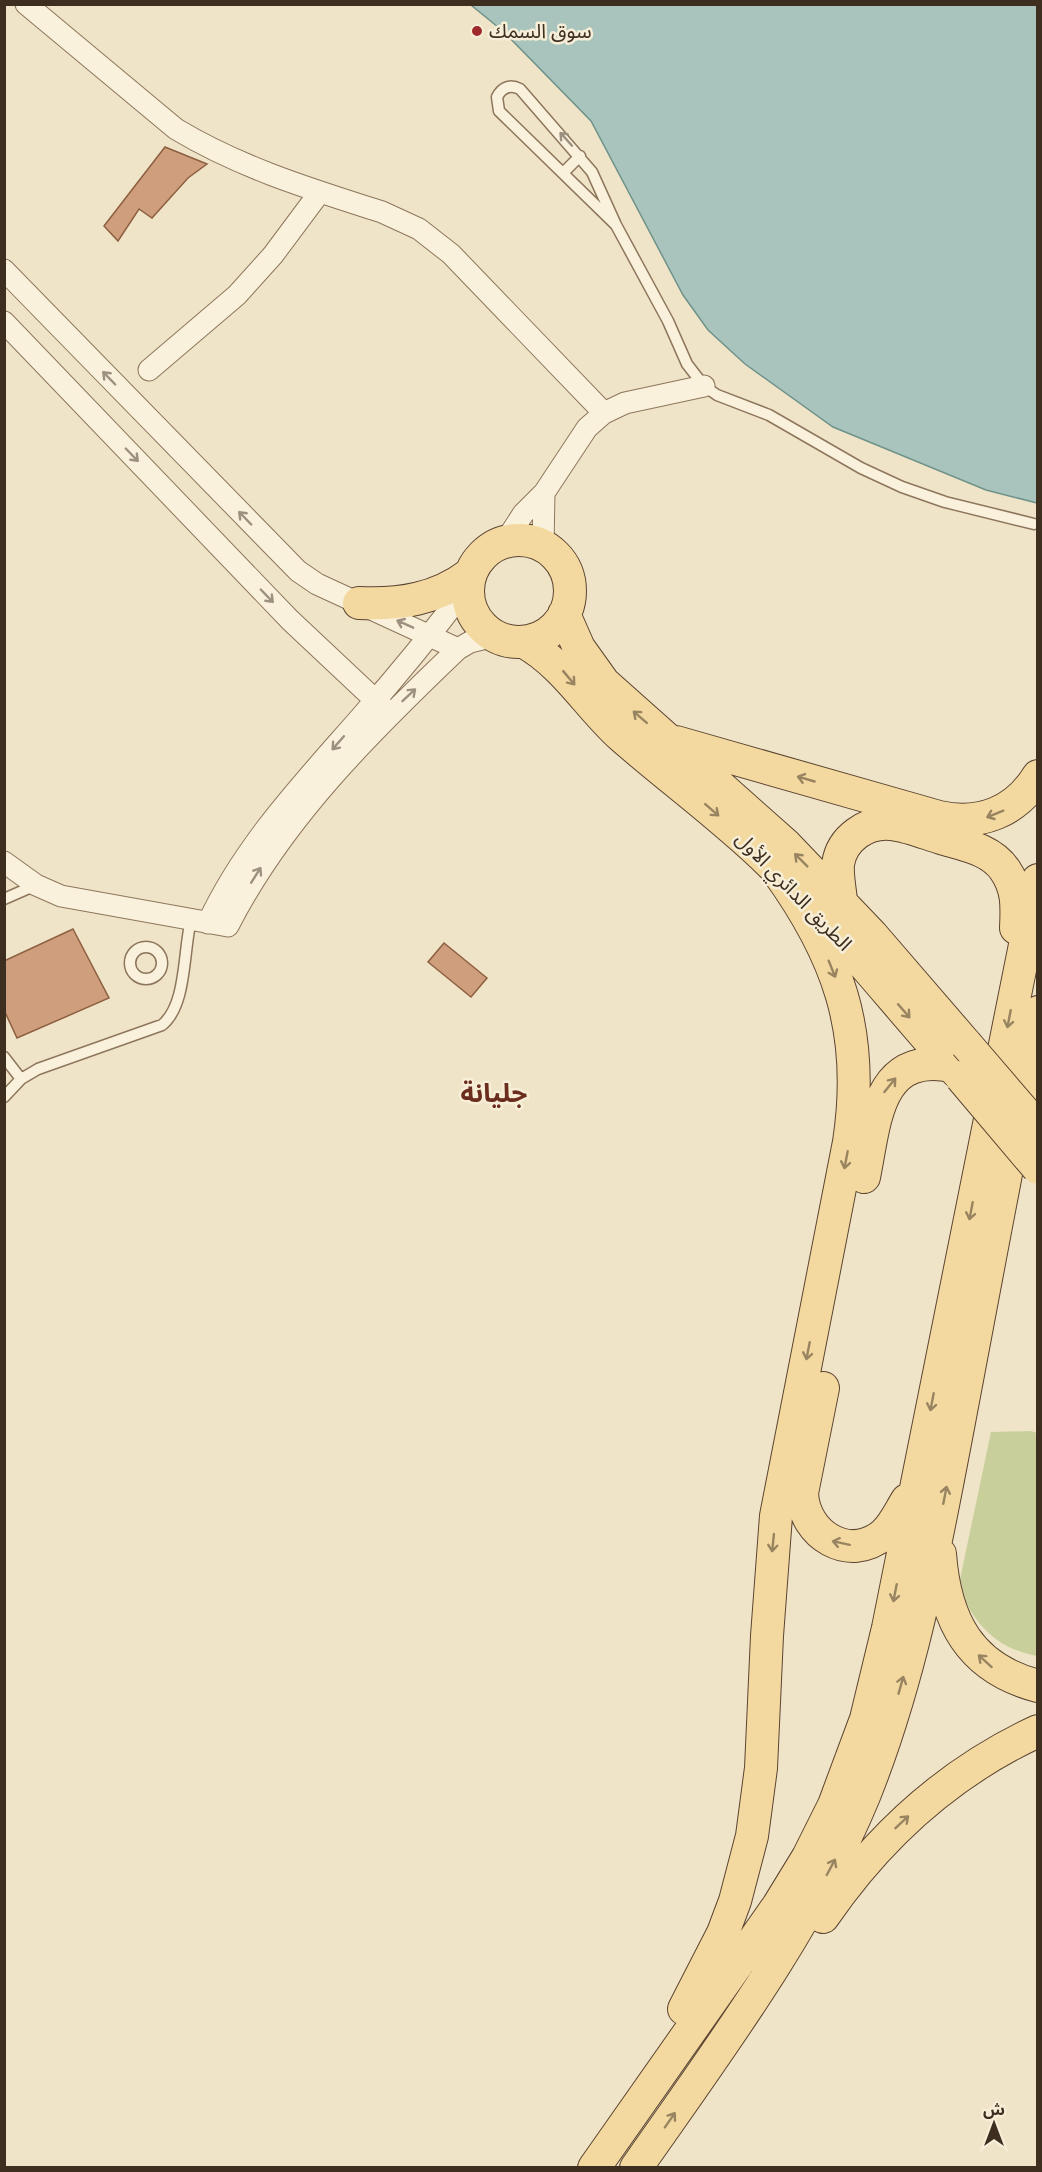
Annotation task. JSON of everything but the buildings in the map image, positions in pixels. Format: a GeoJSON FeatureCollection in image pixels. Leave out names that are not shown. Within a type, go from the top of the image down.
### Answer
{"type":"FeatureCollection","features":[{"type":"Feature","properties":{"kind":"main road"},"geometry":{"type":"LineString","coordinates":[[524,540],[543,546],[558,558],[568,576],[570,595],[564,614],[552,630],[509,639],[474,615],[469,581],[483,554],[505,542],[524,540]]}},
{"type":"Feature","properties":{"kind":"main road"},"geometry":{"type":"LineString","coordinates":[[359,603],[415,600],[469,581]]}},
{"type":"Feature","properties":{"kind":"main road"},"geometry":{"type":"LineString","coordinates":[[564,614],[579,648],[604,683],[786,845],[841,901],[960,1062],[1038,1128]]}},
{"type":"Feature","properties":{"kind":"main road","name":"الطريق الدائري الأول"},"geometry":{"type":"LineString","coordinates":[[509,639],[555,663],[619,734],[702,801],[772,864],[960,1062],[1038,1168]]}},
{"type":"Feature","properties":{"kind":"main road"},"geometry":{"type":"LineString","coordinates":[[667,739],[951,819],[985,818],[1006,809],[1024,795],[1038,776]]}},
{"type":"Feature","properties":{"kind":"main road"},"geometry":{"type":"LineString","coordinates":[[841,901],[839,861],[848,842],[864,829],[874,825],[895,824],[980,850],[997,861],[1014,886],[1017,907],[1015,937],[1018,975]]}},
{"type":"Feature","properties":{"kind":"main road"},"geometry":{"type":"LineString","coordinates":[[640,2104],[663,2049],[723,1933],[738,1890],[752,1836],[761,1768],[766,1636],[776,1516],[853,1116],[855,1094],[852,1040],[841,991],[808,918],[772,864]]}},
{"type":"Feature","properties":{"kind":"main road"},"geometry":{"type":"LineString","coordinates":[[594,2168],[778,1906],[808,1857],[834,1805],[866,1719],[880,1668],[1038,880]]}},
{"type":"Feature","properties":{"kind":"main road"},"geometry":{"type":"LineString","coordinates":[[636,2168],[756,1995],[811,1904],[863,1796],[902,1684],[938,1530],[1029,1084],[1038,1012]]}},
{"type":"Feature","properties":{"kind":"main road"},"geometry":{"type":"LineString","coordinates":[[915,1489],[885,1533],[867,1544],[856,1546],[835,1543],[826,1539],[810,1524],[802,1504],[804,1483],[879,1103],[892,1081],[913,1067],[960,1062]]}},
{"type":"Feature","properties":{"kind":"main road"},"geometry":{"type":"LineString","coordinates":[[938,1530],[944,1592],[962,1634],[992,1668],[1038,1686]]}},
{"type":"Feature","properties":{"kind":"main road"},"geometry":{"type":"LineString","coordinates":[[756,1995],[797,1951],[853,1875],[897,1827],[964,1773],[1038,1731]]}},
{"type":"Feature","properties":{"kind":"street"},"geometry":{"type":"LineString","coordinates":[[26,4],[176,129],[231,160],[401,219],[436,241],[604,413]]}},
{"type":"Feature","properties":{"kind":"street"},"geometry":{"type":"LineString","coordinates":[[149,370],[218,314],[237,295],[273,255],[320,192]]}},
{"type":"Feature","properties":{"kind":"street"},"geometry":{"type":"LineString","coordinates":[[4,270],[280,554],[317,584],[458,649]]}},
{"type":"Feature","properties":{"kind":"street"},"geometry":{"type":"LineString","coordinates":[[4,322],[282,612],[383,707]]}},
{"type":"Feature","properties":{"kind":"street"},"geometry":{"type":"LineString","coordinates":[[505,542],[523,514],[544,493],[573,445],[604,413],[625,403],[704,386]]}},
{"type":"Feature","properties":{"kind":"street"},"geometry":{"type":"LineString","coordinates":[[543,546],[544,493]]}},
{"type":"Feature","properties":{"kind":"street"},"geometry":{"type":"LineString","coordinates":[[383,707],[469,581]]}},
{"type":"Feature","properties":{"kind":"street"},"geometry":{"type":"LineString","coordinates":[[4,862],[36,885],[61,896],[87,903],[209,923],[224,888],[273,819],[383,707],[470,642],[509,639]]}},
{"type":"Feature","properties":{"kind":"lane"},"geometry":{"type":"LineString","coordinates":[[616,225],[499,111],[496,102],[499,93],[511,86],[520,90],[580,156],[601,189],[616,225],[668,321],[687,364],[704,386],[717,395],[769,415],[861,468],[902,487],[978,512],[1034,524]]}},
{"type":"Feature","properties":{"kind":"lane"},"geometry":{"type":"LineString","coordinates":[[563,173],[580,156]]}},
{"type":"Feature","properties":{"kind":"lane"},"geometry":{"type":"LineString","coordinates":[[4,899],[36,885]]}},
{"type":"Feature","properties":{"kind":"lane"},"geometry":{"type":"LineString","coordinates":[[4,1097],[21,1079],[38,1069],[162,1025],[176,1007],[183,962],[209,923]]}},
{"type":"Feature","properties":{"kind":"lane"},"geometry":{"type":"LineString","coordinates":[[162,962],[183,962]]}},
{"type":"Feature","properties":{"kind":"lane"},"geometry":{"type":"LineString","coordinates":[[4,1057],[21,1079]]}},
{"type":"Feature","properties":{"kind":"green space"},"geometry":{"type":"Polygon","coordinates":[[[1031,1431],[1037,1433],[1037,1656],[1010,1647],[988,1632],[971,1611],[959,1584],[991,1432],[1031,1431]]]}},
{"type":"Feature","properties":{"kind":"water"},"geometry":{"type":"Polygon","coordinates":[[[471,5],[1037,5],[1037,503],[986,490],[833,427],[745,364],[708,330],[683,295],[591,121],[504,32],[471,5]]]}},
{"type":"Feature","properties":{"kind":"place","name":"سوق السمك"},"geometry":{"type":"Point","coordinates":[477,31]}},
{"type":"Feature","properties":{"kind":"district","name":"جليانة"},"geometry":{"type":"Point","coordinates":[494,1093]}}]}
